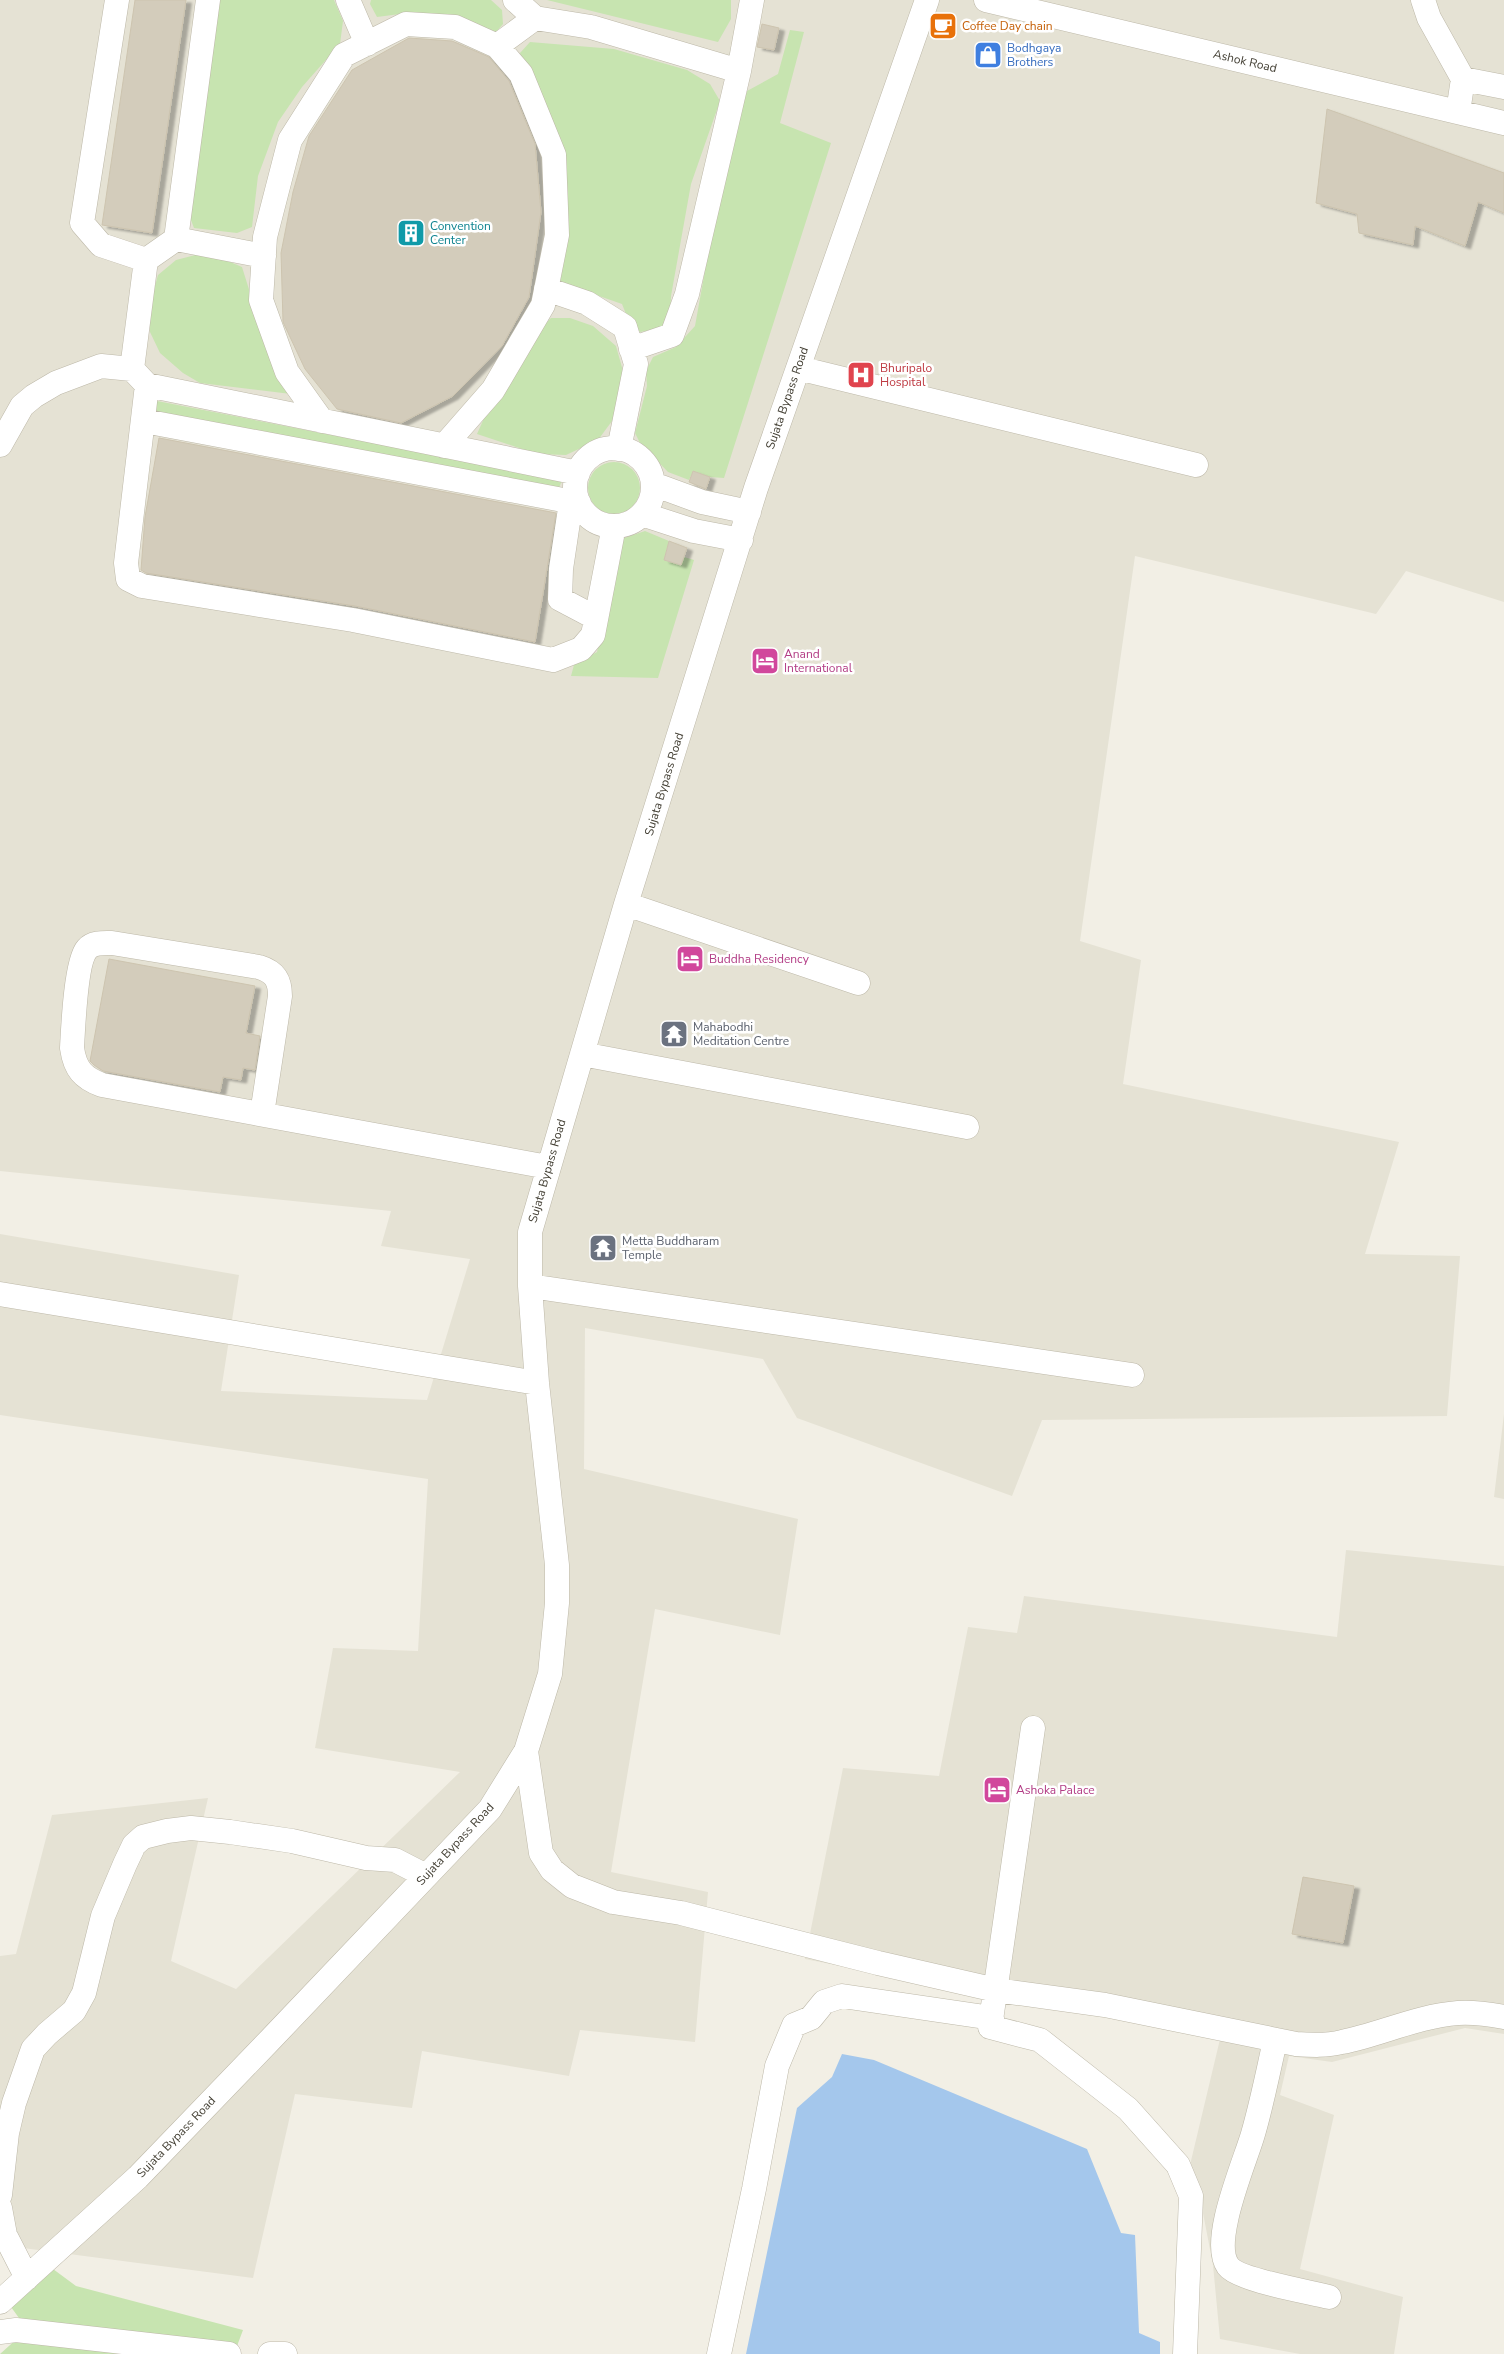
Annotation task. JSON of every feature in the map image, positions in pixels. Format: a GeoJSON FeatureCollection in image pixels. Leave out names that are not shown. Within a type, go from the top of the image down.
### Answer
{"type":"FeatureCollection","features":[{"type":"Feature","properties":{"kind":"street"},"geometry":{"type":"LineString","coordinates":[[116,0],[82,223],[101,245],[146,260]]}},
{"type":"Feature","properties":{"kind":"street"},"geometry":{"type":"LineString","coordinates":[[176,239],[208,0]]}},
{"type":"Feature","properties":{"kind":"street"},"geometry":{"type":"LineString","coordinates":[[348,0],[367,44]]}},
{"type":"Feature","properties":{"kind":"street"},"geometry":{"type":"LineString","coordinates":[[515,0],[535,18],[591,27],[739,71]]}},
{"type":"Feature","properties":{"kind":"street"},"geometry":{"type":"LineString","coordinates":[[631,349],[672,335],[687,294],[739,71],[752,0]]}},
{"type":"Feature","properties":{"kind":"street","name":"Sujata Bypass Road"},"geometry":{"type":"LineString","coordinates":[[0,2302],[138,2177],[410,1867],[490,1809],[526,1751],[550,1674],[557,1603],[557,1565],[537,1383],[530,1286],[530,1232],[626,904],[749,512],[927,0]]}},
{"type":"Feature","properties":{"kind":"street","name":"Ashok Road"},"geometry":{"type":"LineString","coordinates":[[986,0],[1504,123]]}},
{"type":"Feature","properties":{"kind":"street"},"geometry":{"type":"LineString","coordinates":[[1424,0],[1429,18],[1463,79],[1458,112]]}},
{"type":"Feature","properties":{"kind":"street"},"geometry":{"type":"LineString","coordinates":[[497,46],[535,18]]}},
{"type":"Feature","properties":{"kind":"street"},"geometry":{"type":"LineString","coordinates":[[322,421],[287,372],[261,300],[265,237],[290,140],[344,55],[406,24],[455,27],[497,46],[521,74],[554,155],[557,235],[543,305],[493,390],[444,446]]}},
{"type":"Feature","properties":{"kind":"street"},"geometry":{"type":"LineString","coordinates":[[1463,79],[1504,87]]}},
{"type":"Feature","properties":{"kind":"street"},"geometry":{"type":"LineString","coordinates":[[146,260],[176,239],[264,256]]}},
{"type":"Feature","properties":{"kind":"street"},"geometry":{"type":"LineString","coordinates":[[146,260],[139,377],[144,422],[126,563],[128,579],[134,584],[353,620],[553,660],[581,649],[593,635],[614,526]]}},
{"type":"Feature","properties":{"kind":"street"},"geometry":{"type":"LineString","coordinates":[[546,289],[588,304],[625,327],[636,364],[620,449]]}},
{"type":"Feature","properties":{"kind":"street"},"geometry":{"type":"LineString","coordinates":[[0,445],[22,406],[34,396],[56,383],[101,366],[322,421],[578,473]]}},
{"type":"Feature","properties":{"kind":"street"},"geometry":{"type":"LineString","coordinates":[[798,368],[1196,465]]}},
{"type":"Feature","properties":{"kind":"street"},"geometry":{"type":"LineString","coordinates":[[144,422],[575,503],[590,518],[602,524],[614,526],[627,524],[642,514],[647,509],[652,497],[653,484],[650,471],[642,460],[632,453],[620,449],[606,449],[594,454],[585,462],[578,473],[575,485],[575,503],[561,569],[560,599],[596,618]]}},
{"type":"Feature","properties":{"kind":"street"},"geometry":{"type":"LineString","coordinates":[[653,484],[702,502],[749,512]]}},
{"type":"Feature","properties":{"kind":"street"},"geometry":{"type":"LineString","coordinates":[[642,514],[694,531],[741,540]]}},
{"type":"Feature","properties":{"kind":"street"},"geometry":{"type":"LineString","coordinates":[[626,904],[858,983]]}},
{"type":"Feature","properties":{"kind":"street"},"geometry":{"type":"LineString","coordinates":[[262,1114],[280,996],[280,984],[272,973],[259,967],[112,943],[93,945],[86,950],[80,970],[72,1048],[74,1061],[79,1071],[88,1079],[102,1085],[548,1167]]}},
{"type":"Feature","properties":{"kind":"street"},"geometry":{"type":"LineString","coordinates":[[582,1054],[967,1127]]}},
{"type":"Feature","properties":{"kind":"street"},"geometry":{"type":"LineString","coordinates":[[530,1286],[1132,1374]]}},
{"type":"Feature","properties":{"kind":"street"},"geometry":{"type":"LineString","coordinates":[[0,1294],[537,1383]]}},
{"type":"Feature","properties":{"kind":"street"},"geometry":{"type":"LineString","coordinates":[[1033,1728],[990,2027],[1040,2040],[1128,2109],[1178,2165],[1191,2196],[1185,2354]]}},
{"type":"Feature","properties":{"kind":"street"},"geometry":{"type":"LineString","coordinates":[[526,1751],[541,1853],[552,1870],[572,1886],[613,1902],[681,1912],[878,1964],[996,1990],[1105,2005],[1275,2041],[1320,2046],[1341,2043],[1435,2017],[1457,2013],[1479,2013],[1504,2017]]}},
{"type":"Feature","properties":{"kind":"street"},"geometry":{"type":"LineString","coordinates":[[0,2195],[7,2133],[14,2103],[33,2050],[47,2034],[74,2010],[84,1993],[103,1916],[134,1845],[143,1837],[166,1831],[191,1828],[230,1832],[292,1841],[410,1867]]}},
{"type":"Feature","properties":{"kind":"street"},"geometry":{"type":"LineString","coordinates":[[719,2354],[754,2189],[777,2066],[794,2025],[811,2018],[824,2002],[842,1996],[992,2018]]}},
{"type":"Feature","properties":{"kind":"street"},"geometry":{"type":"LineString","coordinates":[[1275,2041],[1253,2134],[1226,2216],[1223,2246],[1225,2258],[1235,2272],[1244,2276],[1329,2297]]}},
{"type":"Feature","properties":{"kind":"street"},"geometry":{"type":"LineString","coordinates":[[0,2208],[4,2235],[27,2278]]}},
{"type":"Feature","properties":{"kind":"street"},"geometry":{"type":"LineString","coordinates":[[0,2332],[16,2330],[229,2354]]}},
{"type":"Feature","properties":{"kind":"street"},"geometry":{"type":"LineString","coordinates":[[270,2354],[285,2354]]}},
{"type":"Feature","properties":{"kind":"shaded area"},"geometry":{"type":"Polygon","coordinates":[[[0,0],[1504,0],[1504,602],[1406,571],[1376,614],[1135,556],[1080,941],[1141,960],[1123,1084],[1399,1142],[1365,1254],[1460,1256],[1447,1416],[1042,1420],[1012,1496],[797,1418],[763,1359],[585,1328],[584,1469],[798,1519],[780,1635],[655,1609],[611,1872],[708,1892],[695,2042],[580,2030],[569,2076],[422,2051],[412,2108],[295,2094],[253,2278],[0,2245],[0,1956],[16,1954],[52,1815],[208,1798],[171,1961],[236,1989],[460,1772],[315,1748],[333,1648],[418,1651],[428,1479],[0,1415],[0,1234],[239,1275],[221,1391],[427,1400],[470,1259],[381,1246],[391,1211],[0,1171],[0,0]]]}},
{"type":"Feature","properties":{"kind":"shaded area"},"geometry":{"type":"Polygon","coordinates":[[[1504,1414],[1504,1499],[1494,1497],[1504,1414]]]}},
{"type":"Feature","properties":{"kind":"shaded area"},"geometry":{"type":"Polygon","coordinates":[[[1346,1550],[1504,1566],[1504,2034],[1465,2028],[1332,2062],[1289,2056],[1280,2095],[1334,2115],[1300,2269],[1403,2297],[1394,2354],[1300,2354],[1220,2339],[1213,2265],[1197,2182],[1190,2165],[1221,2035],[953,1988],[805,1959],[843,1768],[939,1776],[968,1627],[1017,1633],[1024,1596],[1337,1637],[1346,1550]]]}},
{"type":"Feature","properties":{"kind":"green space"},"geometry":{"type":"Polygon","coordinates":[[[218,0],[334,0],[343,21],[340,44],[302,87],[278,122],[258,176],[252,227],[237,233],[194,228],[189,215],[218,0]]]}},
{"type":"Feature","properties":{"kind":"green space"},"geometry":{"type":"Polygon","coordinates":[[[371,0],[491,0],[502,10],[503,24],[496,32],[400,14],[377,17],[370,4],[371,0]]]}},
{"type":"Feature","properties":{"kind":"green space"},"geometry":{"type":"Polygon","coordinates":[[[547,0],[731,0],[731,19],[718,42],[547,0]]]}},
{"type":"Feature","properties":{"kind":"green space"},"geometry":{"type":"Polygon","coordinates":[[[790,30],[804,32],[780,123],[831,143],[724,478],[710,477],[693,471],[689,480],[668,472],[640,443],[635,433],[647,386],[646,371],[653,357],[676,347],[695,326],[725,160],[747,91],[778,74],[790,30]]]}},
{"type":"Feature","properties":{"kind":"green space"},"geometry":{"type":"Polygon","coordinates":[[[530,42],[614,49],[687,70],[710,84],[720,101],[691,184],[671,296],[670,321],[657,329],[640,332],[626,314],[622,304],[559,282],[566,237],[520,53],[530,42]]]}},
{"type":"Feature","properties":{"kind":"green space"},"geometry":{"type":"Polygon","coordinates":[[[207,252],[242,267],[252,299],[291,394],[200,383],[183,373],[160,353],[150,332],[149,307],[158,275],[176,260],[207,252]]]}},
{"type":"Feature","properties":{"kind":"green space"},"geometry":{"type":"Polygon","coordinates":[[[551,318],[570,318],[593,326],[616,346],[623,371],[615,417],[598,440],[566,455],[537,454],[477,434],[508,372],[539,330],[551,318]]]}},
{"type":"Feature","properties":{"kind":"green space"},"geometry":{"type":"Polygon","coordinates":[[[157,401],[562,480],[559,488],[154,414],[157,401]]]}},
{"type":"Feature","properties":{"kind":"green space"},"geometry":{"type":"Polygon","coordinates":[[[614,462],[628,466],[636,474],[640,488],[636,502],[628,510],[614,514],[600,510],[592,502],[588,488],[592,474],[600,466],[614,462]]]}},
{"type":"Feature","properties":{"kind":"green space"},"geometry":{"type":"Polygon","coordinates":[[[645,531],[669,541],[664,560],[681,565],[684,557],[694,560],[658,678],[571,676],[574,665],[597,652],[621,539],[645,531]]]}},
{"type":"Feature","properties":{"kind":"green space"},"geometry":{"type":"Polygon","coordinates":[[[53,2269],[76,2286],[243,2330],[234,2354],[0,2354],[19,2337],[19,2318],[11,2307],[53,2269]]]}},
{"type":"Feature","properties":{"kind":"water"},"geometry":{"type":"Polygon","coordinates":[[[842,2054],[874,2060],[1087,2149],[1121,2233],[1135,2235],[1139,2333],[1160,2342],[1160,2354],[746,2354],[797,2108],[832,2077],[842,2054]]]}},
{"type":"Feature","properties":{"kind":"building"},"geometry":{"type":"Polygon","coordinates":[[[135,0],[186,0],[152,233],[102,225],[135,0]]]}},
{"type":"Feature","properties":{"kind":"building"},"geometry":{"type":"Polygon","coordinates":[[[762,24],[779,28],[774,50],[757,47],[762,24]]]}},
{"type":"Feature","properties":{"kind":"building","name":"Convention Center"},"geometry":{"type":"Polygon","coordinates":[[[409,38],[452,41],[489,57],[509,81],[535,144],[541,212],[529,297],[502,346],[453,396],[401,423],[337,409],[305,369],[283,322],[281,253],[293,192],[309,136],[352,70],[409,38]]]}},
{"type":"Feature","properties":{"kind":"building"},"geometry":{"type":"Polygon","coordinates":[[[1327,109],[1504,173],[1504,213],[1478,202],[1465,246],[1415,226],[1413,245],[1359,233],[1357,214],[1316,203],[1327,109]]]}},
{"type":"Feature","properties":{"kind":"building"},"geometry":{"type":"Polygon","coordinates":[[[159,438],[556,513],[535,642],[355,606],[146,573],[141,570],[145,517],[159,438]]]}},
{"type":"Feature","properties":{"kind":"building"},"geometry":{"type":"Polygon","coordinates":[[[693,471],[710,477],[706,489],[689,482],[693,471]]]}},
{"type":"Feature","properties":{"kind":"building"},"geometry":{"type":"Polygon","coordinates":[[[669,541],[687,548],[681,565],[664,560],[669,541]]]}},
{"type":"Feature","properties":{"kind":"building"},"geometry":{"type":"Polygon","coordinates":[[[109,959],[255,986],[246,1033],[260,1036],[255,1070],[243,1068],[241,1080],[223,1077],[220,1092],[103,1071],[94,1065],[90,1061],[109,959]]]}},
{"type":"Feature","properties":{"kind":"building"},"geometry":{"type":"Polygon","coordinates":[[[1303,1877],[1354,1886],[1343,1943],[1292,1934],[1303,1877]]]}},
{"type":"Feature","properties":{"kind":"place","name":"Coffee Day chain"},"geometry":{"type":"Point","coordinates":[943,26]}},
{"type":"Feature","properties":{"kind":"place","name":"Bodhgaya Brothers"},"geometry":{"type":"Point","coordinates":[988,55]}},
{"type":"Feature","properties":{"kind":"place","name":"Convention Center"},"geometry":{"type":"Point","coordinates":[411,233]}},
{"type":"Feature","properties":{"kind":"place","name":"Bhuripalo Hospital"},"geometry":{"type":"Point","coordinates":[861,375]}},
{"type":"Feature","properties":{"kind":"place","name":"Anand International"},"geometry":{"type":"Point","coordinates":[765,661]}},
{"type":"Feature","properties":{"kind":"place","name":"Buddha Residency"},"geometry":{"type":"Point","coordinates":[690,959]}},
{"type":"Feature","properties":{"kind":"place","name":"Mahabodhi Meditation Centre"},"geometry":{"type":"Point","coordinates":[674,1034]}},
{"type":"Feature","properties":{"kind":"place","name":"Metta Buddharam Temple"},"geometry":{"type":"Point","coordinates":[603,1248]}},
{"type":"Feature","properties":{"kind":"place","name":"Ashoka Palace"},"geometry":{"type":"Point","coordinates":[997,1790]}}]}
